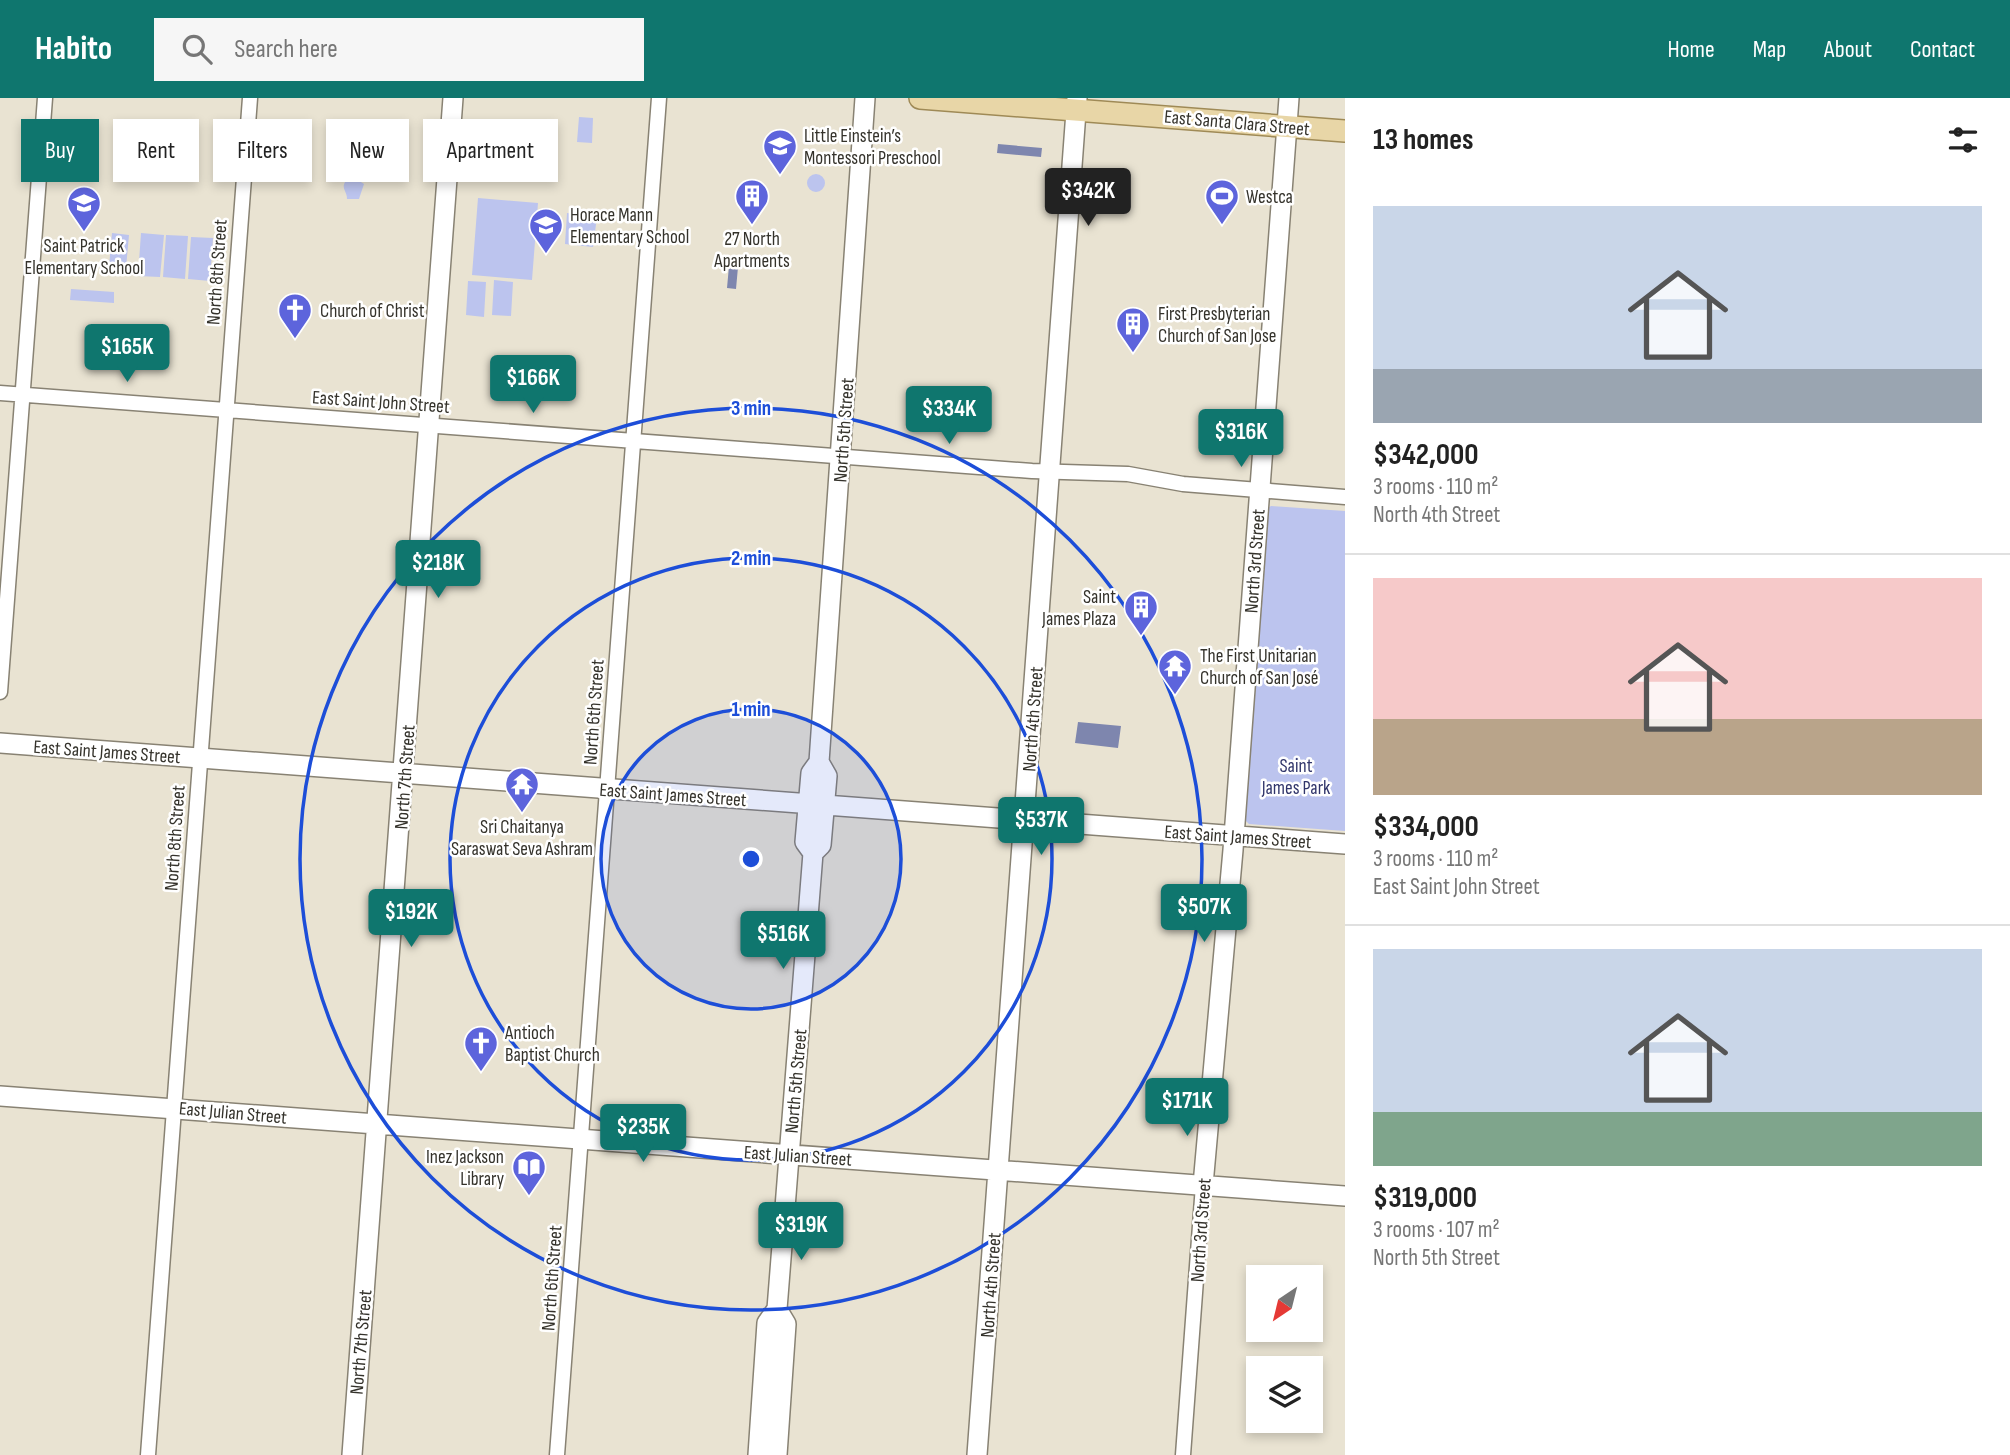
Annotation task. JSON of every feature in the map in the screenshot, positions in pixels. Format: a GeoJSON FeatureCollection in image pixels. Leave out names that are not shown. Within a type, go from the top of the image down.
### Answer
{"type":"FeatureCollection","features":[{"type":"Feature","properties":{"kind":"main road","name":"North 7th Street"},"geometry":{"type":"LineString","coordinates":[[352,1455],[431,425],[453,98]]}},
{"type":"Feature","properties":{"kind":"main road","name":"North 5th Street"},"geometry":{"type":"LineString","coordinates":[[758,1455],[767,1323],[777,1310],[813,852],[821,845],[817,805],[827,776],[820,762],[865,98]]}},
{"type":"Feature","properties":{"kind":"main road","name":"East Santa Clara Street"},"geometry":{"type":"LineString","coordinates":[[920,98],[1077,104],[1345,131]]}},
{"type":"Feature","properties":{"kind":"main road","name":"North 3rd Street"},"geometry":{"type":"LineString","coordinates":[[1203,1185],[1234,836],[1289,98]]}},
{"type":"Feature","properties":{"kind":"main road","name":"North 4th Street"},"geometry":{"type":"LineString","coordinates":[[977,1455],[1077,104]]}},
{"type":"Feature","properties":{"kind":"main road","name":"East Saint James Street"},"geometry":{"type":"LineString","coordinates":[[0,743],[1345,844]]}},
{"type":"Feature","properties":{"kind":"main road","name":"East Julian Street"},"geometry":{"type":"LineString","coordinates":[[0,1096],[1345,1196]]}},
{"type":"Feature","properties":{"kind":"main road","name":"North 5th Street"},"geometry":{"type":"LineString","coordinates":[[777,1310],[786,1324],[777,1455]]}},
{"type":"Feature","properties":{"kind":"street"},"geometry":{"type":"LineString","coordinates":[[0,692],[45,98]]}},
{"type":"Feature","properties":{"kind":"street","name":"North 8th Street"},"geometry":{"type":"LineString","coordinates":[[148,1455],[250,98]]}},
{"type":"Feature","properties":{"kind":"street","name":"North 6th Street"},"geometry":{"type":"LineString","coordinates":[[557,1455],[659,98]]}},
{"type":"Feature","properties":{"kind":"street","name":"East Saint John Street"},"geometry":{"type":"LineString","coordinates":[[0,393],[840,456],[1128,474],[1182,484],[1345,497]]}},
{"type":"Feature","properties":{"kind":"street","name":"North 3rd Street"},"geometry":{"type":"LineString","coordinates":[[1183,1455],[1203,1185]]}},
{"type":"Feature","properties":{"kind":"green space"},"geometry":{"type":"Polygon","coordinates":[[[579,117],[593,118],[592,143],[577,142],[579,117]]]}},
{"type":"Feature","properties":{"kind":"green space"},"geometry":{"type":"Polygon","coordinates":[[[816,174],[822,177],[825,183],[822,189],[816,192],[810,189],[807,183],[810,177],[816,174]]]}},
{"type":"Feature","properties":{"kind":"green space"},"geometry":{"type":"Polygon","coordinates":[[[345,182],[364,184],[359,199],[347,199],[345,182]]]}},
{"type":"Feature","properties":{"kind":"green space"},"geometry":{"type":"Polygon","coordinates":[[[478,198],[538,203],[532,280],[472,275],[478,198]]]}},
{"type":"Feature","properties":{"kind":"green space"},"geometry":{"type":"Polygon","coordinates":[[[567,213],[597,217],[593,247],[565,244],[567,213]]]}},
{"type":"Feature","properties":{"kind":"green space"},"geometry":{"type":"Polygon","coordinates":[[[112,233],[129,235],[126,268],[109,267],[112,233]]]}},
{"type":"Feature","properties":{"kind":"green space"},"geometry":{"type":"Polygon","coordinates":[[[141,233],[164,235],[160,277],[138,276],[141,233]]]}},
{"type":"Feature","properties":{"kind":"green space"},"geometry":{"type":"Polygon","coordinates":[[[166,235],[188,236],[185,279],[163,277],[166,235]]]}},
{"type":"Feature","properties":{"kind":"green space"},"geometry":{"type":"Polygon","coordinates":[[[191,237],[213,238],[210,281],[188,279],[191,237]]]}},
{"type":"Feature","properties":{"kind":"green space"},"geometry":{"type":"Polygon","coordinates":[[[494,280],[513,282],[511,316],[492,315],[494,280]]]}},
{"type":"Feature","properties":{"kind":"green space"},"geometry":{"type":"Polygon","coordinates":[[[468,281],[486,282],[484,317],[466,315],[468,281]]]}},
{"type":"Feature","properties":{"kind":"green space"},"geometry":{"type":"Polygon","coordinates":[[[71,289],[114,292],[114,303],[70,300],[71,289]]]}},
{"type":"Feature","properties":{"kind":"green space","name":"Saint James Park"},"geometry":{"type":"Polygon","coordinates":[[[1271,506],[1345,511],[1345,831],[1249,824],[1243,818],[1268,508],[1271,506]]]}},
{"type":"Feature","properties":{"kind":"shaded area"},"geometry":{"type":"Polygon","coordinates":[[[998,144],[1042,148],[1041,157],[997,153],[998,144]]]}},
{"type":"Feature","properties":{"kind":"shaded area"},"geometry":{"type":"Polygon","coordinates":[[[729,266],[738,267],[736,289],[727,288],[729,266]]]}},
{"type":"Feature","properties":{"kind":"shaded area"},"geometry":{"type":"Polygon","coordinates":[[[1078,722],[1121,726],[1118,748],[1075,743],[1078,722]]]}},
{"type":"Feature","properties":{"kind":"place","name":"Little Einstein’s Montessori Preschool"},"geometry":{"type":"Point","coordinates":[780,176]}},
{"type":"Feature","properties":{"kind":"place","name":"27 North Apartments"},"geometry":{"type":"Point","coordinates":[752,226]}},
{"type":"Feature","properties":{"kind":"place","name":"Westca"},"geometry":{"type":"Point","coordinates":[1222,226]}},
{"type":"Feature","properties":{"kind":"place","name":"Saint Patrick Elementary School"},"geometry":{"type":"Point","coordinates":[84,233]}},
{"type":"Feature","properties":{"kind":"place","name":"Horace Mann Elementary School"},"geometry":{"type":"Point","coordinates":[546,255]}},
{"type":"Feature","properties":{"kind":"place","name":"Church of Christ"},"geometry":{"type":"Point","coordinates":[295,340]}},
{"type":"Feature","properties":{"kind":"place","name":"First Presbyterian Church of San Jose"},"geometry":{"type":"Point","coordinates":[1133,354]}},
{"type":"Feature","properties":{"kind":"place","name":"Saint James Plaza"},"geometry":{"type":"Point","coordinates":[1141,637]}},
{"type":"Feature","properties":{"kind":"place","name":"The First Unitarian Church of San José"},"geometry":{"type":"Point","coordinates":[1175,696]}},
{"type":"Feature","properties":{"kind":"place","name":"Sri Chaitanya Saraswat Seva Ashram"},"geometry":{"type":"Point","coordinates":[522,814]}},
{"type":"Feature","properties":{"kind":"place","name":"Antioch Baptist Church"},"geometry":{"type":"Point","coordinates":[481,1073]}},
{"type":"Feature","properties":{"kind":"place","name":"Inez Jackson Library"},"geometry":{"type":"Point","coordinates":[529,1197]}}]}
